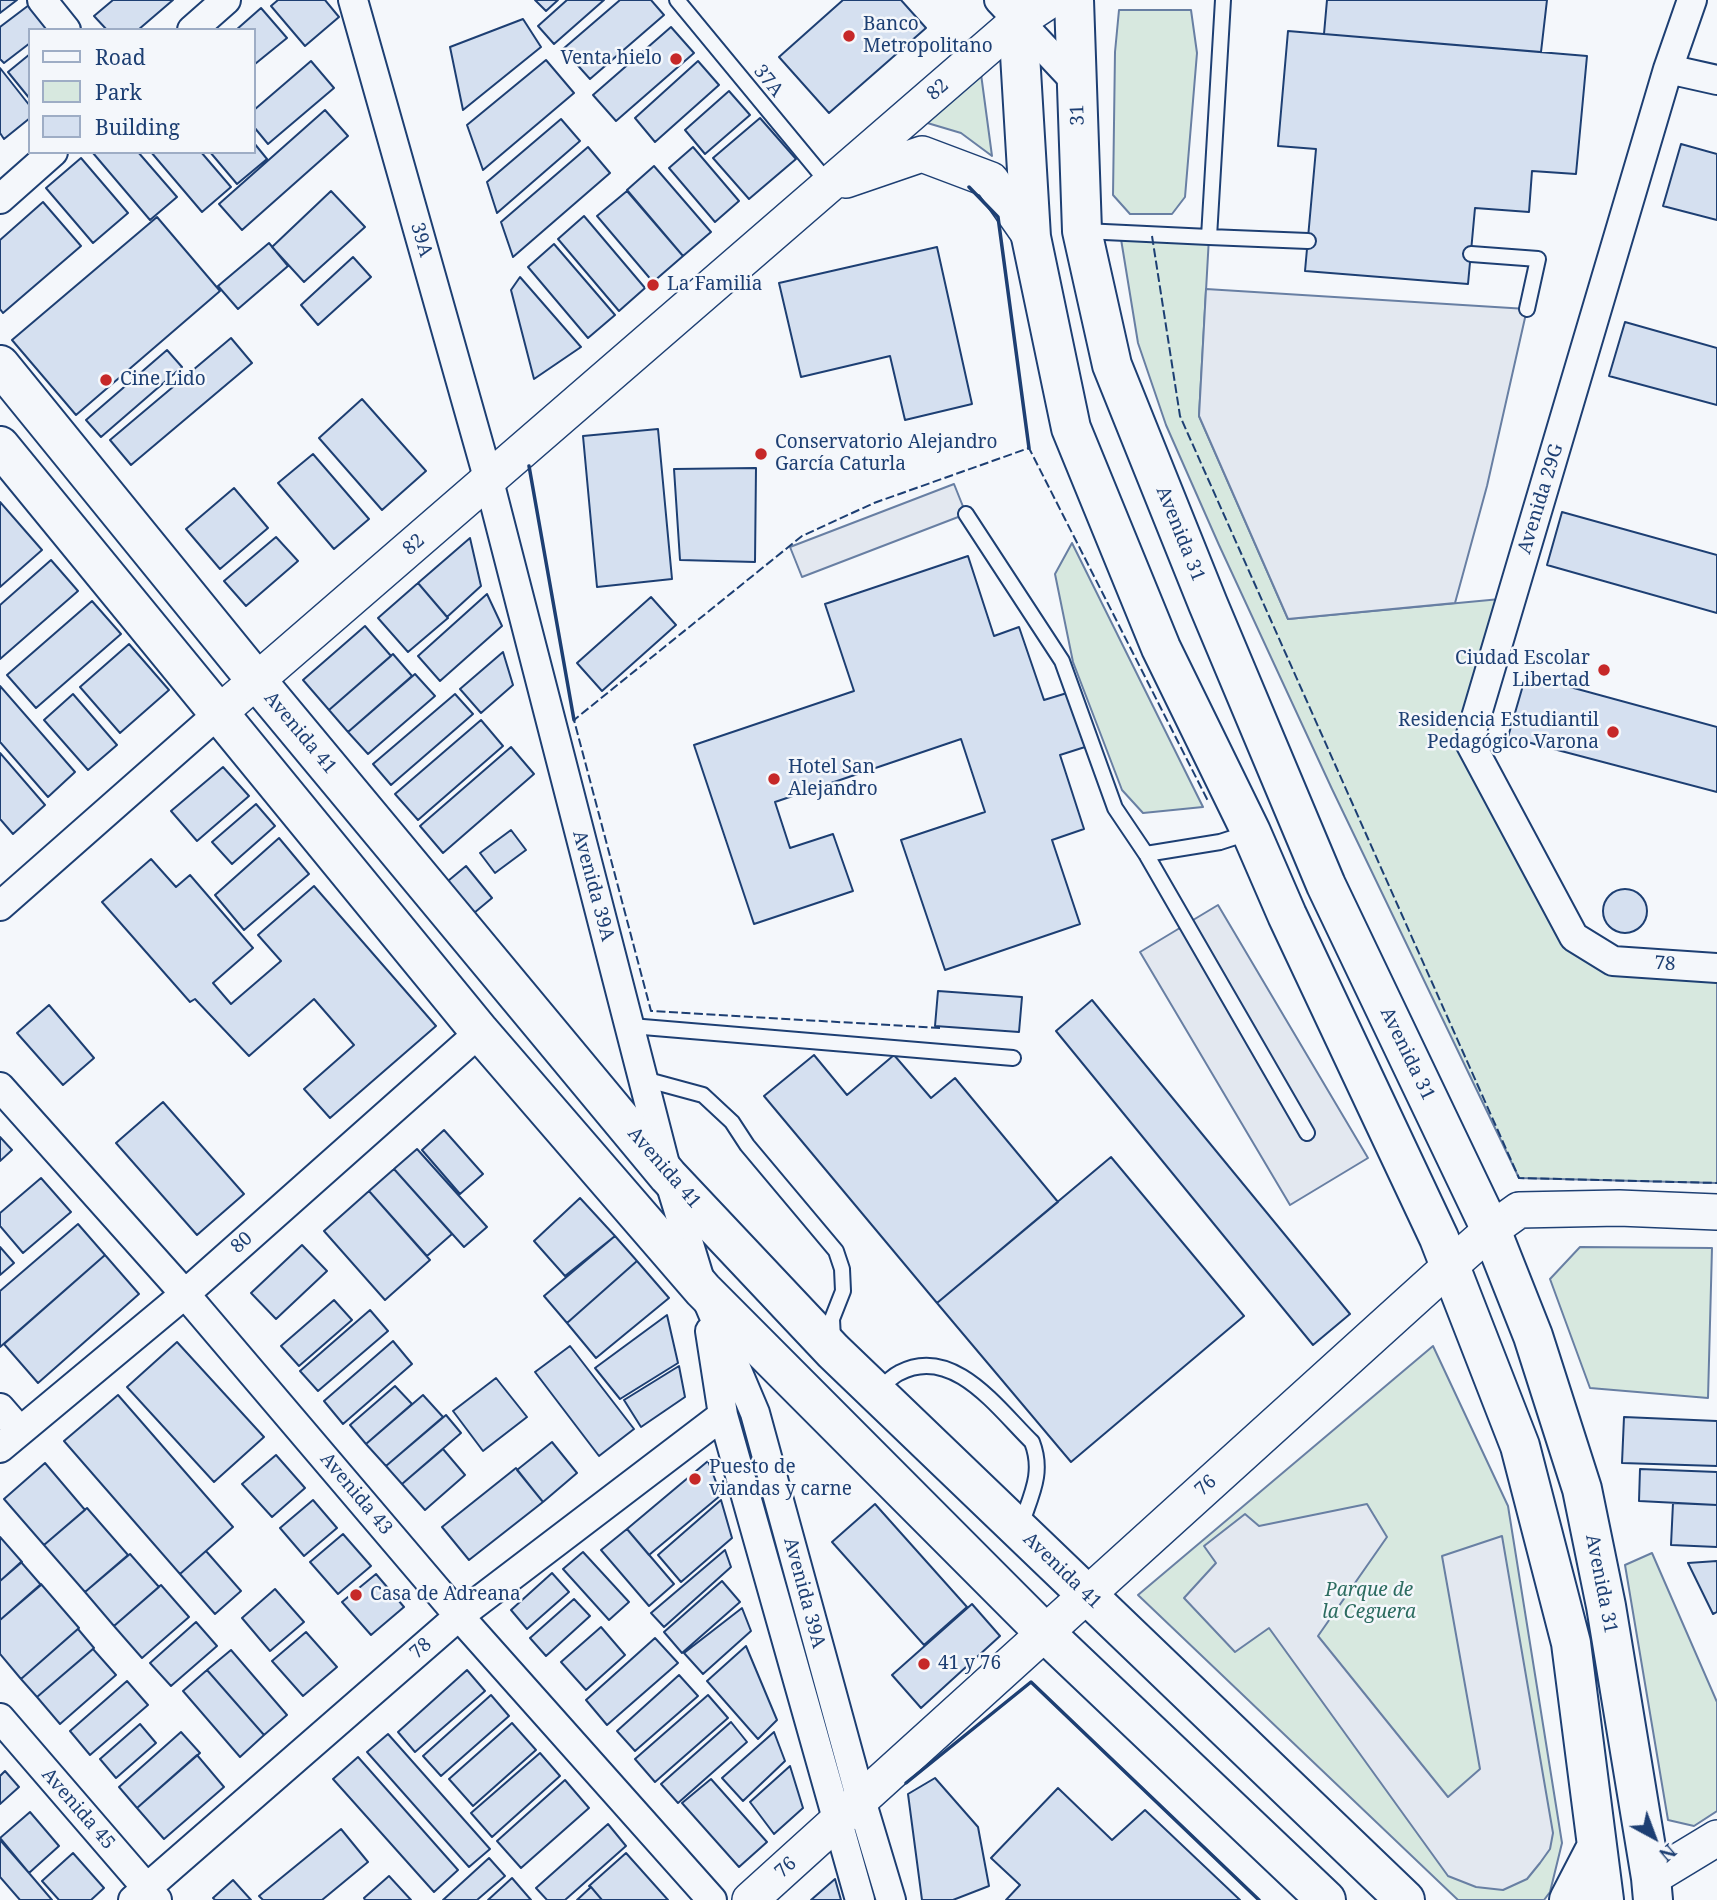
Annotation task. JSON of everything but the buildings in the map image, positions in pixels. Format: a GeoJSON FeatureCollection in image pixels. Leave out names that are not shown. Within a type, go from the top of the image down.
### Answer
{"type":"FeatureCollection","features":[{"type":"Feature","properties":{"kind":"main road","name":"31"},"geometry":{"type":"LineString","coordinates":[[1074,0],[1082,231]]}},
{"type":"Feature","properties":{"kind":"main road"},"geometry":{"type":"LineString","coordinates":[[1012,7],[1031,237],[1071,428],[1161,648],[1251,832],[1287,915],[1445,1252],[1520,1447],[1571,1643],[1604,1900]]}},
{"type":"Feature","properties":{"kind":"main road","name":"Avenida 31"},"geometry":{"type":"LineString","coordinates":[[1082,231],[1112,365],[1208,604],[1326,886],[1491,1230],[1533,1336],[1582,1489],[1606,1606],[1652,1889]]}},
{"type":"Feature","properties":{"kind":"main road","name":"Avenida 41"},"geometry":{"type":"LineString","coordinates":[[0,365],[256,680],[668,1177],[833,1351],[1405,1900]]}},
{"type":"Feature","properties":{"kind":"main road"},"geometry":{"type":"LineString","coordinates":[[0,446],[480,1032],[703,1290],[1044,1632],[1326,1900]]}},
{"type":"Feature","properties":{"kind":"main road"},"geometry":{"type":"LineString","coordinates":[[1569,1900],[1597,1846]]}},
{"type":"Feature","properties":{"kind":"street"},"geometry":{"type":"LineString","coordinates":[[42,0],[64,28]]}},
{"type":"Feature","properties":{"kind":"street"},"geometry":{"type":"LineString","coordinates":[[194,28],[226,0]]}},
{"type":"Feature","properties":{"kind":"street","name":"39A"},"geometry":{"type":"LineString","coordinates":[[353,0],[489,481]]}},
{"type":"Feature","properties":{"kind":"street","name":"82"},"geometry":{"type":"LineString","coordinates":[[0,906],[256,680],[830,186],[1012,7],[1050,0]]}},
{"type":"Feature","properties":{"kind":"street","name":"Avenida 29G"},"geometry":{"type":"LineString","coordinates":[[1613,961],[1574,937],[1469,741],[1668,69],[1692,0]]}},
{"type":"Feature","properties":{"kind":"street"},"geometry":{"type":"LineString","coordinates":[[1012,7],[1077,83]]}},
{"type":"Feature","properties":{"kind":"street"},"geometry":{"type":"LineString","coordinates":[[1668,69],[1717,80]]}},
{"type":"Feature","properties":{"kind":"street"},"geometry":{"type":"LineString","coordinates":[[0,199],[51,154]]}},
{"type":"Feature","properties":{"kind":"street","name":"82"},"geometry":{"type":"LineString","coordinates":[[830,186],[922,154],[990,180],[1031,237]]}},
{"type":"Feature","properties":{"kind":"street","name":"Avenida 39A"},"geometry":{"type":"LineString","coordinates":[[489,481],[668,1177],[703,1290],[755,1413],[850,1811],[860,1900]]}},
{"type":"Feature","properties":{"kind":"street","name":"78"},"geometry":{"type":"LineString","coordinates":[[1613,961],[1717,968]]}},
{"type":"Feature","properties":{"kind":"street","name":"80"},"geometry":{"type":"LineString","coordinates":[[10,1439],[185,1294],[480,1032]]}},
{"type":"Feature","properties":{"kind":"street","name":"Avenida 43"},"geometry":{"type":"LineString","coordinates":[[0,1087],[185,1294],[459,1616],[712,1900]]}},
{"type":"Feature","properties":{"kind":"street","name":"76"},"geometry":{"type":"LineString","coordinates":[[750,1900],[1086,1594],[1445,1252],[1491,1230],[1519,1210],[1619,1208],[1717,1212]]}},
{"type":"Feature","properties":{"kind":"street","name":"Avenida 39A"},"geometry":{"type":"LineString","coordinates":[[703,1290],[723,1415],[850,1811],[891,1900]]}},
{"type":"Feature","properties":{"kind":"street"},"geometry":{"type":"LineString","coordinates":[[0,1408],[10,1439]]}},
{"type":"Feature","properties":{"kind":"street","name":"78"},"geometry":{"type":"LineString","coordinates":[[145,1896],[459,1616],[723,1415]]}},
{"type":"Feature","properties":{"kind":"street","name":"Avenida 45"},"geometry":{"type":"LineString","coordinates":[[0,1718],[145,1896]]}},
{"type":"Feature","properties":{"kind":"street"},"geometry":{"type":"LineString","coordinates":[[1652,1889],[1717,1838]]}},
{"type":"Feature","properties":{"kind":"lane","name":"37A"},"geometry":{"type":"LineString","coordinates":[[677,0],[830,186]]}},
{"type":"Feature","properties":{"kind":"lane"},"geometry":{"type":"LineString","coordinates":[[1209,237],[1223,0]]}},
{"type":"Feature","properties":{"kind":"lane"},"geometry":{"type":"LineString","coordinates":[[1082,231],[1308,241]]}},
{"type":"Feature","properties":{"kind":"lane"},"geometry":{"type":"LineString","coordinates":[[1471,254],[1538,259],[1527,309]]}},
{"type":"Feature","properties":{"kind":"lane"},"geometry":{"type":"LineString","coordinates":[[966,514],[1062,661],[1115,808],[1146,854],[1307,1133]]}},
{"type":"Feature","properties":{"kind":"lane"},"geometry":{"type":"LineString","coordinates":[[1146,854],[1220,842],[1251,832]]}},
{"type":"Feature","properties":{"kind":"lane"},"geometry":{"type":"LineString","coordinates":[[631,1026],[1013,1058]]}},
{"type":"Feature","properties":{"kind":"lane"},"geometry":{"type":"LineString","coordinates":[[644,1079],[703,1095],[732,1122],[747,1145],[836,1251],[842,1269],[843,1291],[832,1320],[833,1351]]}},
{"type":"Feature","properties":{"kind":"lane"},"geometry":{"type":"LineString","coordinates":[[876,1392],[897,1374],[925,1366],[943,1367],[964,1376],[1032,1442],[1037,1455],[1039,1471],[1019,1530]]}},
{"type":"Feature","properties":{"kind":"green space"},"geometry":{"type":"Polygon","coordinates":[[[1119,10],[1191,10],[1197,53],[1185,197],[1172,214],[1130,214],[1113,195],[1115,52],[1119,10]]]}},
{"type":"Feature","properties":{"kind":"green space"},"geometry":{"type":"Polygon","coordinates":[[[981,74],[992,156],[961,133],[924,122],[981,74]]]}},
{"type":"Feature","properties":{"kind":"green space"},"geometry":{"type":"Polygon","coordinates":[[[1120,233],[1209,237],[1199,416],[1288,619],[1511,598],[1469,741],[1574,937],[1613,961],[1717,968],[1717,1183],[1519,1178],[1332,789],[1166,425],[1138,343],[1120,233]]]}},
{"type":"Feature","properties":{"kind":"green space"},"geometry":{"type":"Polygon","coordinates":[[[1072,543],[1203,807],[1143,813],[1122,790],[1073,662],[1055,574],[1072,543]]]}},
{"type":"Feature","properties":{"kind":"green space"},"geometry":{"type":"Polygon","coordinates":[[[1580,1247],[1712,1248],[1708,1398],[1590,1388],[1550,1279],[1580,1247]]]}},
{"type":"Feature","properties":{"kind":"green space","name":"Parque de la Ceguera"},"geometry":{"type":"Polygon","coordinates":[[[1433,1346],[1508,1506],[1562,1843],[1550,1892],[1544,1900],[1458,1900],[1138,1595],[1433,1346]]]}},
{"type":"Feature","properties":{"kind":"green space"},"geometry":{"type":"Polygon","coordinates":[[[1652,1553],[1717,1702],[1717,1811],[1694,1826],[1668,1820],[1625,1565],[1652,1553]]]}},
{"type":"Feature","properties":{"kind":"shaded area"},"geometry":{"type":"Polygon","coordinates":[[[1206,289],[1527,309],[1487,486],[1455,603],[1288,619],[1199,416],[1206,289]]]}},
{"type":"Feature","properties":{"kind":"shaded area"},"geometry":{"type":"Polygon","coordinates":[[[954,484],[966,514],[802,577],[790,547],[954,484]]]}},
{"type":"Feature","properties":{"kind":"shaded area"},"geometry":{"type":"Polygon","coordinates":[[[1218,905],[1368,1158],[1290,1205],[1140,952],[1218,905]]]}},
{"type":"Feature","properties":{"kind":"shaded area"},"geometry":{"type":"Polygon","coordinates":[[[1367,1504],[1387,1537],[1318,1636],[1448,1797],[1480,1769],[1442,1556],[1502,1536],[1553,1833],[1550,1849],[1527,1879],[1503,1890],[1476,1887],[1448,1876],[1269,1628],[1235,1652],[1184,1598],[1216,1563],[1204,1546],[1245,1514],[1259,1526],[1367,1504]]]}},
{"type":"Feature","properties":{"kind":"fence"},"geometry":{"type":"LineString","coordinates":[[1152,236],[1180,416],[1519,1178],[1717,1183]]}},
{"type":"Feature","properties":{"kind":"fence"},"geometry":{"type":"LineString","coordinates":[[940,1028],[651,1011],[574,720],[802,536],[874,503],[1029,448],[1208,801]]}},
{"type":"Feature","properties":{"kind":"wall"},"geometry":{"type":"LineString","coordinates":[[969,187],[998,217],[1029,448]]}},
{"type":"Feature","properties":{"kind":"wall"},"geometry":{"type":"LineString","coordinates":[[529,466],[574,720]]}},
{"type":"Feature","properties":{"kind":"wall"},"geometry":{"type":"LineString","coordinates":[[906,1783],[1031,1682],[1259,1900]]}},
{"type":"Feature","properties":{"kind":"place","name":"Banco Metropolitano"},"geometry":{"type":"Point","coordinates":[849,36]}},
{"type":"Feature","properties":{"kind":"place","name":"Venta hielo"},"geometry":{"type":"Point","coordinates":[676,59]}},
{"type":"Feature","properties":{"kind":"place","name":"La Familia"},"geometry":{"type":"Point","coordinates":[653,285]}},
{"type":"Feature","properties":{"kind":"place","name":"Cine Lido"},"geometry":{"type":"Point","coordinates":[106,380]}},
{"type":"Feature","properties":{"kind":"place","name":"Conservatorio Alejandro García Caturla"},"geometry":{"type":"Point","coordinates":[761,454]}},
{"type":"Feature","properties":{"kind":"place","name":"Ciudad Escolar Libertad"},"geometry":{"type":"Point","coordinates":[1604,670]}},
{"type":"Feature","properties":{"kind":"place","name":"Residencia Estudiantil Pedagógico Varona"},"geometry":{"type":"Point","coordinates":[1613,732]}},
{"type":"Feature","properties":{"kind":"place","name":"Hotel San Alejandro"},"geometry":{"type":"Point","coordinates":[774,779]}},
{"type":"Feature","properties":{"kind":"place","name":"Puesto de viandas y carne"},"geometry":{"type":"Point","coordinates":[695,1479]}},
{"type":"Feature","properties":{"kind":"place","name":"Casa de Adreana"},"geometry":{"type":"Point","coordinates":[356,1595]}},
{"type":"Feature","properties":{"kind":"place","name":"41 y 76"},"geometry":{"type":"Point","coordinates":[924,1664]}}]}
